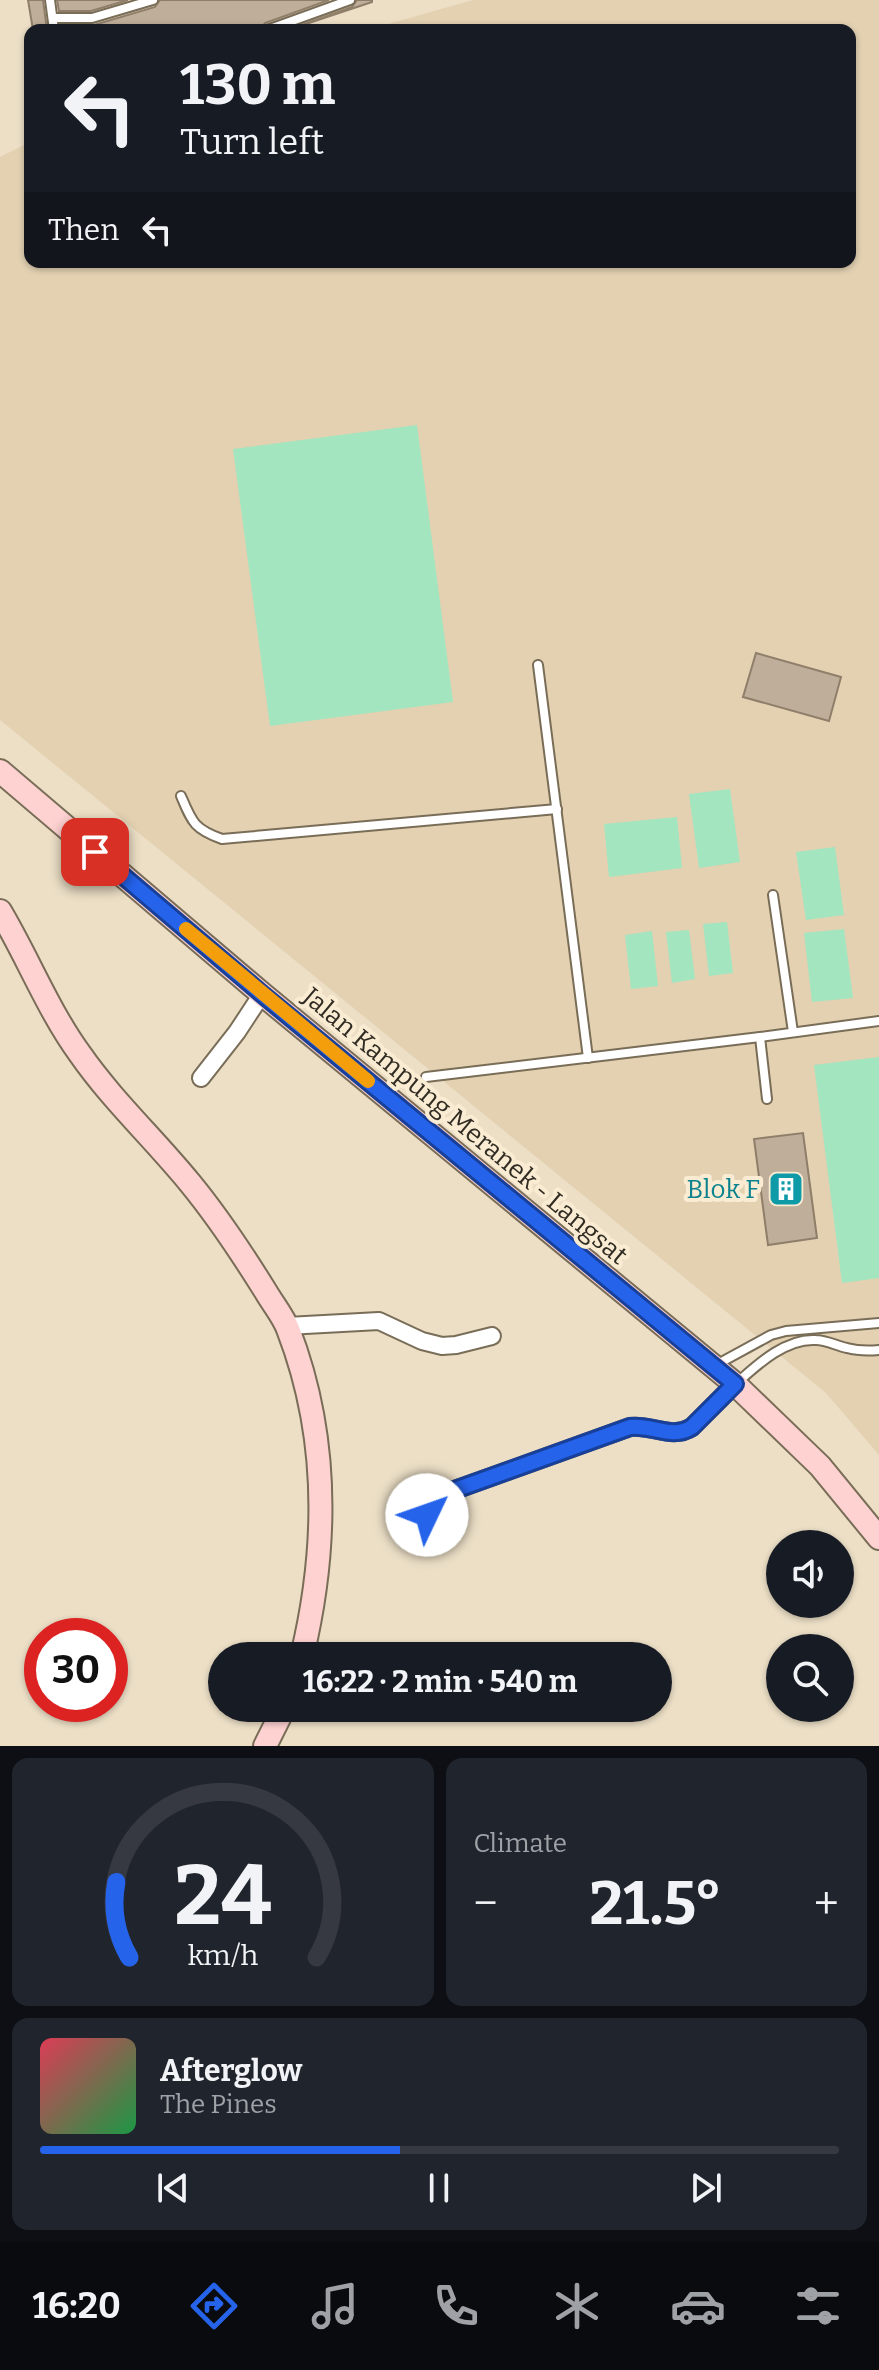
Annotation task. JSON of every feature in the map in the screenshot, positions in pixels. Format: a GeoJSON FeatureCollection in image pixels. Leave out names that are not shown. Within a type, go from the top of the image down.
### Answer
{"type":"FeatureCollection","features":[{"type":"Feature","properties":{"kind":"main road","name":"Jalan Kampung Meranek - Langsat"},"geometry":{"type":"LineString","coordinates":[[0,771],[262,994],[735,1384],[820,1466],[879,1538]]}},
{"type":"Feature","properties":{"kind":"main road"},"geometry":{"type":"LineString","coordinates":[[0,911],[78,1052],[192,1186],[256,1276],[287,1326],[306,1389],[319,1453],[320,1535],[313,1607],[305,1642]]}},
{"type":"Feature","properties":{"kind":"main road"},"geometry":{"type":"LineString","coordinates":[[265,1746],[277,1722]]}},
{"type":"Feature","properties":{"kind":"street"},"geometry":{"type":"LineString","coordinates":[[201,1078],[262,994]]}},
{"type":"Feature","properties":{"kind":"street"},"geometry":{"type":"LineString","coordinates":[[287,1326],[379,1321],[422,1341],[442,1346],[492,1336]]}},
{"type":"Feature","properties":{"kind":"street"},"geometry":{"type":"LineString","coordinates":[[428,1544],[427,1515],[438,1496],[630,1427],[684,1432],[735,1384]]}},
{"type":"Feature","properties":{"kind":"lane"},"geometry":{"type":"LineString","coordinates":[[50,0],[54,24]]}},
{"type":"Feature","properties":{"kind":"lane"},"geometry":{"type":"LineString","coordinates":[[53,18],[92,18],[120,4],[153,0]]}},
{"type":"Feature","properties":{"kind":"lane"},"geometry":{"type":"LineString","coordinates":[[284,24],[350,0]]}},
{"type":"Feature","properties":{"kind":"lane"},"geometry":{"type":"LineString","coordinates":[[538,665],[588,1058]]}},
{"type":"Feature","properties":{"kind":"lane"},"geometry":{"type":"LineString","coordinates":[[181,796],[195,825],[205,833],[222,839],[557,809]]}},
{"type":"Feature","properties":{"kind":"lane"},"geometry":{"type":"LineString","coordinates":[[773,895],[793,1032]]}},
{"type":"Feature","properties":{"kind":"lane"},"geometry":{"type":"LineString","coordinates":[[426,1077],[879,1021]]}},
{"type":"Feature","properties":{"kind":"lane"},"geometry":{"type":"LineString","coordinates":[[760,1037],[767,1099]]}},
{"type":"Feature","properties":{"kind":"lane"},"geometry":{"type":"LineString","coordinates":[[713,1367],[771,1335],[805,1328],[879,1323]]}},
{"type":"Feature","properties":{"kind":"lane"},"geometry":{"type":"LineString","coordinates":[[831,1326],[831,1343]]}},
{"type":"Feature","properties":{"kind":"lane"},"geometry":{"type":"LineString","coordinates":[[735,1384],[760,1363],[792,1344],[817,1340],[860,1351],[879,1350]]}},
{"type":"Feature","properties":{"kind":"shaded area"},"geometry":{"type":"Polygon","coordinates":[[[473,0],[879,0],[879,1455],[826,1393],[0,720],[0,157],[24,145],[24,268],[856,268],[856,24],[388,24],[473,0]]]}},
{"type":"Feature","properties":{"kind":"green space"},"geometry":{"type":"Polygon","coordinates":[[[417,425],[453,702],[270,726],[233,449],[417,425]]]}},
{"type":"Feature","properties":{"kind":"green space"},"geometry":{"type":"Polygon","coordinates":[[[730,789],[740,862],[699,868],[689,794],[730,789]]]}},
{"type":"Feature","properties":{"kind":"green space"},"geometry":{"type":"Polygon","coordinates":[[[677,817],[682,868],[609,877],[604,824],[677,817]]]}},
{"type":"Feature","properties":{"kind":"green space"},"geometry":{"type":"Polygon","coordinates":[[[835,847],[844,915],[806,920],[796,852],[835,847]]]}},
{"type":"Feature","properties":{"kind":"green space"},"geometry":{"type":"Polygon","coordinates":[[[727,922],[733,973],[709,976],[703,924],[727,922]]]}},
{"type":"Feature","properties":{"kind":"green space"},"geometry":{"type":"Polygon","coordinates":[[[844,929],[853,998],[812,1002],[804,933],[844,929]]]}},
{"type":"Feature","properties":{"kind":"green space"},"geometry":{"type":"Polygon","coordinates":[[[689,930],[695,979],[672,983],[666,932],[689,930]]]}},
{"type":"Feature","properties":{"kind":"green space"},"geometry":{"type":"Polygon","coordinates":[[[652,931],[658,986],[631,989],[625,935],[652,931]]]}},
{"type":"Feature","properties":{"kind":"green space"},"geometry":{"type":"Polygon","coordinates":[[[879,1057],[879,1278],[842,1283],[814,1065],[879,1057]]]}},
{"type":"Feature","properties":{"kind":"building"},"geometry":{"type":"Polygon","coordinates":[[[28,0],[43,0],[46,24],[32,24],[28,0]]]}},
{"type":"Feature","properties":{"kind":"building"},"geometry":{"type":"Polygon","coordinates":[[[57,0],[128,0],[91,11],[59,11],[57,0]]]}},
{"type":"Feature","properties":{"kind":"building"},"geometry":{"type":"Polygon","coordinates":[[[160,0],[329,0],[264,24],[97,24],[155,7],[160,0]]]}},
{"type":"Feature","properties":{"kind":"building"},"geometry":{"type":"Polygon","coordinates":[[[357,0],[372,0],[305,24],[352,7],[357,0]]]}},
{"type":"Feature","properties":{"kind":"building"},"geometry":{"type":"Polygon","coordinates":[[[756,653],[841,677],[829,721],[743,697],[756,653]]]}},
{"type":"Feature","properties":{"kind":"building","name":"Blok F"},"geometry":{"type":"Polygon","coordinates":[[[803,1133],[817,1238],[768,1245],[754,1139],[803,1133]]]}},
{"type":"Feature","properties":{"kind":"slow traffic"},"geometry":{"type":"LineString","coordinates":[[186,929],[368,1081]]}},
{"type":"Feature","properties":{"kind":"place","name":"Blok F"},"geometry":{"type":"Point","coordinates":[786,1189]}},
{"type":"Feature","properties":{"kind":"route"},"geometry":{"type":"LineString","coordinates":[[95,852],[262,994],[735,1384],[684,1432],[630,1427],[438,1496],[427,1515]]}}]}
